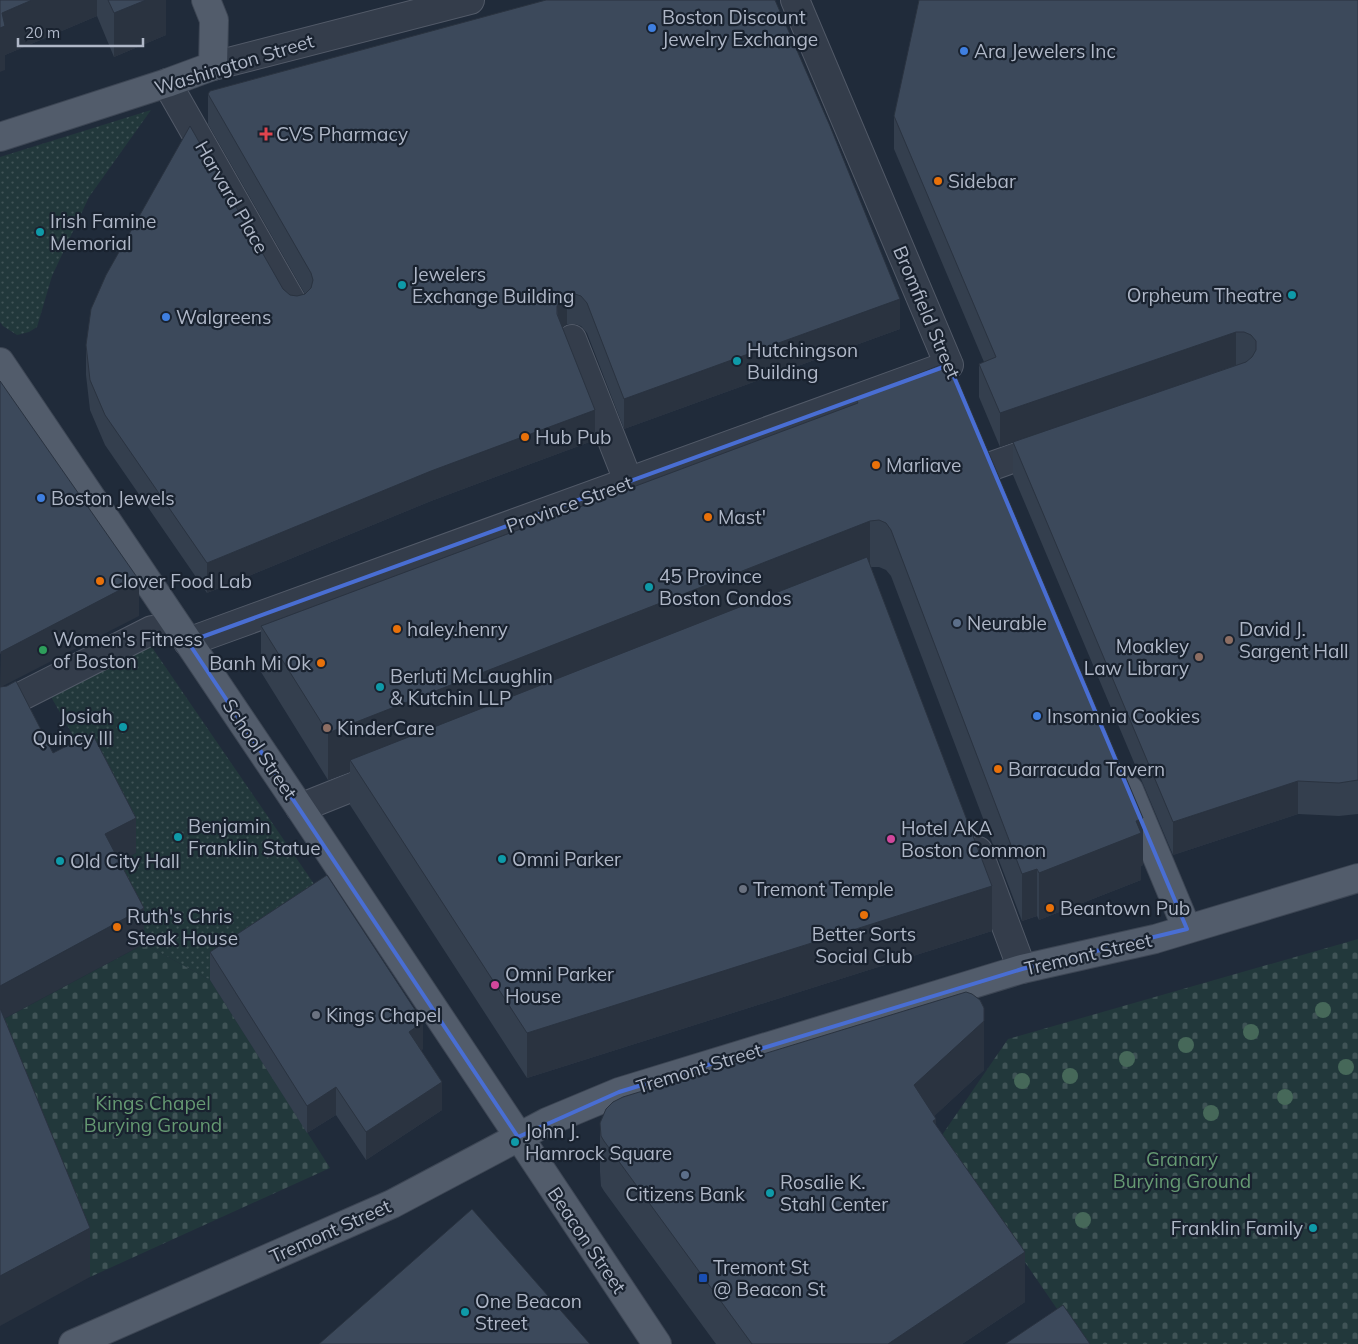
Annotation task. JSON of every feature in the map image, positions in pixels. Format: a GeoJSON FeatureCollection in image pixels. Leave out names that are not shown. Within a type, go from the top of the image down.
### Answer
{"type":"FeatureCollection","features":[{"type":"Feature","properties":{"kind":"main road"},"geometry":{"type":"LineString","coordinates":[[206,0],[214,20],[213,66]]}},
{"type":"Feature","properties":{"kind":"main road","name":"Washington Street"},"geometry":{"type":"LineString","coordinates":[[0,137],[167,83],[213,66]]}},
{"type":"Feature","properties":{"kind":"main road","name":"School Street"},"geometry":{"type":"LineString","coordinates":[[0,362],[518,1136]]}},
{"type":"Feature","properties":{"kind":"main road"},"geometry":{"type":"LineString","coordinates":[[1120,768],[1187,928]]}},
{"type":"Feature","properties":{"kind":"main road","name":"Tremont Street"},"geometry":{"type":"LineString","coordinates":[[72,1344],[392,1204],[518,1136],[619,1092],[1022,969],[1155,939],[1358,878]]}},
{"type":"Feature","properties":{"kind":"main road","name":"Beacon Street"},"geometry":{"type":"LineString","coordinates":[[518,1136],[656,1344]]}},
{"type":"Feature","properties":{"kind":"street","name":"Washington Street"},"geometry":{"type":"LineString","coordinates":[[213,66],[470,0]]}},
{"type":"Feature","properties":{"kind":"street","name":"Bromfield Street"},"geometry":{"type":"LineString","coordinates":[[795,0],[953,374]]}},
{"type":"Feature","properties":{"kind":"street","name":"Harvard Place"},"geometry":{"type":"LineString","coordinates":[[167,83],[297,311]]}},
{"type":"Feature","properties":{"kind":"street"},"geometry":{"type":"LineString","coordinates":[[572,339],[629,483]]}},
{"type":"Feature","properties":{"kind":"street","name":"Province Street"},"geometry":{"type":"LineString","coordinates":[[188,642],[629,483],[953,374]]}},
{"type":"Feature","properties":{"kind":"street"},"geometry":{"type":"LineString","coordinates":[[992,466],[1072,438]]}},
{"type":"Feature","properties":{"kind":"street"},"geometry":{"type":"LineString","coordinates":[[0,707],[152,630]]}},
{"type":"Feature","properties":{"kind":"street"},"geometry":{"type":"LineString","coordinates":[[300,808],[412,764]]}},
{"type":"Feature","properties":{"kind":"street"},"geometry":{"type":"LineString","coordinates":[[970,830],[1022,969]]}},
{"type":"Feature","properties":{"kind":"highlighted area"},"geometry":{"type":"Polygon","coordinates":[[[949,365],[1187,929],[1022,969],[619,1092],[518,1137],[188,642],[949,365]]]}},
{"type":"Feature","properties":{"kind":"green space"},"geometry":{"type":"Polygon","coordinates":[[[151,110],[89,197],[52,276],[37,327],[29,332],[17,335],[0,322],[0,157],[151,110]]]}},
{"type":"Feature","properties":{"kind":"green space"},"geometry":{"type":"Polygon","coordinates":[[[149,643],[327,903],[210,980],[144,944],[105,869],[136,853],[92,769],[50,695],[149,643]]]}},
{"type":"Feature","properties":{"kind":"green space","name":"Granary Burying Ground"},"geometry":{"type":"Polygon","coordinates":[[[1358,939],[1358,1344],[1081,1344],[940,1138],[1008,1039],[1358,939]]]}},
{"type":"Feature","properties":{"kind":"green space","name":"Kings Chapel Burying Ground"},"geometry":{"type":"Polygon","coordinates":[[[144,944],[210,980],[330,1168],[90,1277],[50,1179],[0,1021],[144,944]]]}},
{"type":"Feature","properties":{"kind":"building"},"geometry":{"type":"Polygon","coordinates":[[[0,0],[32,0],[2,13],[5,26],[0,28],[0,0]]]}},
{"type":"Feature","properties":{"kind":"building"},"geometry":{"type":"Polygon","coordinates":[[[108,0],[146,0],[114,13],[108,0]]]}},
{"type":"Feature","properties":{"kind":"building"},"geometry":{"type":"Polygon","coordinates":[[[546,0],[775,0],[830,126],[900,299],[624,399],[587,303],[581,296],[567,294],[560,300],[557,306],[557,314],[595,410],[431,471],[207,563],[105,415],[90,380],[86,345],[91,309],[106,275],[190,126],[283,289],[290,295],[297,296],[305,294],[311,288],[313,280],[311,273],[208,94],[210,91],[546,0]]]}},
{"type":"Feature","properties":{"kind":"building"},"geometry":{"type":"Polygon","coordinates":[[[919,0],[1358,0],[1358,780],[1339,783],[1298,781],[1173,822],[1013,442],[1246,362],[1256,350],[1256,341],[1251,335],[1244,332],[1236,332],[1000,413],[979,364],[996,357],[894,116],[919,0]]]}},
{"type":"Feature","properties":{"kind":"building"},"geometry":{"type":"Polygon","coordinates":[[[950,361],[1143,818],[1136,821],[1141,833],[1039,873],[1037,869],[1022,874],[891,530],[886,523],[879,520],[870,521],[328,733],[261,626],[858,403],[856,399],[950,361]]]}},
{"type":"Feature","properties":{"kind":"building"},"geometry":{"type":"Polygon","coordinates":[[[0,381],[139,580],[0,654],[0,381]]]}},
{"type":"Feature","properties":{"kind":"building"},"geometry":{"type":"Polygon","coordinates":[[[867,557],[992,886],[527,1033],[350,760],[867,557]]]}},
{"type":"Feature","properties":{"kind":"building","name":"Old City Hall"},"geometry":{"type":"Polygon","coordinates":[[[16,681],[53,753],[92,733],[136,818],[105,834],[144,908],[0,986],[0,687],[7,686],[16,681]]]}},
{"type":"Feature","properties":{"kind":"building","name":"Kings Chapel"},"geometry":{"type":"Polygon","coordinates":[[[327,875],[423,1022],[409,1032],[442,1082],[366,1132],[336,1087],[307,1106],[210,952],[327,875]]]}},
{"type":"Feature","properties":{"kind":"building","name":"Rosalie K. Stahl Center"},"geometry":{"type":"Polygon","coordinates":[[[966,992],[980,1000],[984,1008],[984,1021],[914,1085],[936,1119],[933,1121],[1025,1252],[888,1344],[752,1344],[604,1141],[601,1136],[600,1123],[606,1109],[613,1102],[623,1097],[966,992]]]}},
{"type":"Feature","properties":{"kind":"building"},"geometry":{"type":"Polygon","coordinates":[[[0,1008],[90,1228],[0,1276],[0,1008]]]}},
{"type":"Feature","properties":{"kind":"building"},"geometry":{"type":"Polygon","coordinates":[[[472,1209],[590,1344],[319,1344],[472,1209]]]}},
{"type":"Feature","properties":{"kind":"building"},"geometry":{"type":"Polygon","coordinates":[[[1063,1305],[1090,1344],[1005,1344],[1063,1305]]]}},
{"type":"Feature","properties":{"kind":"place","name":"Boston Discount Jewelry Exchange"},"geometry":{"type":"Point","coordinates":[652,28]}},
{"type":"Feature","properties":{"kind":"place","name":"Ara Jewelers Inc"},"geometry":{"type":"Point","coordinates":[964,51]}},
{"type":"Feature","properties":{"kind":"place","name":"CVS Pharmacy"},"geometry":{"type":"Point","coordinates":[266,134]}},
{"type":"Feature","properties":{"kind":"place","name":"Sidebar"},"geometry":{"type":"Point","coordinates":[938,181]}},
{"type":"Feature","properties":{"kind":"place","name":"Irish Famine Memorial"},"geometry":{"type":"Point","coordinates":[40,232]}},
{"type":"Feature","properties":{"kind":"place","name":"Jewelers Exchange Building"},"geometry":{"type":"Point","coordinates":[402,285]}},
{"type":"Feature","properties":{"kind":"place","name":"Orpheum Theatre"},"geometry":{"type":"Point","coordinates":[1292,295]}},
{"type":"Feature","properties":{"kind":"place","name":"Walgreens"},"geometry":{"type":"Point","coordinates":[166,317]}},
{"type":"Feature","properties":{"kind":"place","name":"Hutchingson Building"},"geometry":{"type":"Point","coordinates":[737,361]}},
{"type":"Feature","properties":{"kind":"place","name":"Hub Pub"},"geometry":{"type":"Point","coordinates":[525,437]}},
{"type":"Feature","properties":{"kind":"place","name":"Marliave"},"geometry":{"type":"Point","coordinates":[876,465]}},
{"type":"Feature","properties":{"kind":"place","name":"Boston Jewels"},"geometry":{"type":"Point","coordinates":[41,498]}},
{"type":"Feature","properties":{"kind":"place","name":"Mast'"},"geometry":{"type":"Point","coordinates":[708,517]}},
{"type":"Feature","properties":{"kind":"place","name":"Clover Food Lab"},"geometry":{"type":"Point","coordinates":[100,581]}},
{"type":"Feature","properties":{"kind":"place","name":"45 Province Boston Condos"},"geometry":{"type":"Point","coordinates":[649,587]}},
{"type":"Feature","properties":{"kind":"place","name":"Neurable"},"geometry":{"type":"Point","coordinates":[957,623]}},
{"type":"Feature","properties":{"kind":"place","name":"haley.henry"},"geometry":{"type":"Point","coordinates":[397,629]}},
{"type":"Feature","properties":{"kind":"place","name":"David J. Sargent Hall"},"geometry":{"type":"Point","coordinates":[1229,640]}},
{"type":"Feature","properties":{"kind":"place","name":"Women's Fitness of Boston"},"geometry":{"type":"Point","coordinates":[43,650]}},
{"type":"Feature","properties":{"kind":"place","name":"Moakley Law Library"},"geometry":{"type":"Point","coordinates":[1199,657]}},
{"type":"Feature","properties":{"kind":"place","name":"Banh Mi Ok"},"geometry":{"type":"Point","coordinates":[321,663]}},
{"type":"Feature","properties":{"kind":"place","name":"Berluti McLaughlin & Kutchin LLP"},"geometry":{"type":"Point","coordinates":[380,687]}},
{"type":"Feature","properties":{"kind":"place","name":"Insomnia Cookies"},"geometry":{"type":"Point","coordinates":[1037,716]}},
{"type":"Feature","properties":{"kind":"place","name":"Josiah Quincy III"},"geometry":{"type":"Point","coordinates":[123,727]}},
{"type":"Feature","properties":{"kind":"place","name":"KinderCare"},"geometry":{"type":"Point","coordinates":[327,728]}},
{"type":"Feature","properties":{"kind":"place","name":"Barracuda Tavern"},"geometry":{"type":"Point","coordinates":[998,769]}},
{"type":"Feature","properties":{"kind":"place","name":"Benjamin Franklin Statue"},"geometry":{"type":"Point","coordinates":[178,837]}},
{"type":"Feature","properties":{"kind":"place","name":"Hotel AKA Boston Common"},"geometry":{"type":"Point","coordinates":[891,839]}},
{"type":"Feature","properties":{"kind":"place","name":"Omni Parker"},"geometry":{"type":"Point","coordinates":[502,859]}},
{"type":"Feature","properties":{"kind":"place","name":"Old City Hall"},"geometry":{"type":"Point","coordinates":[60,861]}},
{"type":"Feature","properties":{"kind":"place","name":"Tremont Temple"},"geometry":{"type":"Point","coordinates":[743,889]}},
{"type":"Feature","properties":{"kind":"place","name":"Beantown Pub"},"geometry":{"type":"Point","coordinates":[1050,908]}},
{"type":"Feature","properties":{"kind":"place","name":"Better Sorts Social Club"},"geometry":{"type":"Point","coordinates":[864,915]}},
{"type":"Feature","properties":{"kind":"place","name":"Ruth's Chris Steak House"},"geometry":{"type":"Point","coordinates":[117,927]}},
{"type":"Feature","properties":{"kind":"place","name":"Omni Parker House"},"geometry":{"type":"Point","coordinates":[495,985]}},
{"type":"Feature","properties":{"kind":"place","name":"Kings Chapel"},"geometry":{"type":"Point","coordinates":[316,1015]}},
{"type":"Feature","properties":{"kind":"place","name":"John J. Hamrock Square"},"geometry":{"type":"Point","coordinates":[515,1142]}},
{"type":"Feature","properties":{"kind":"place","name":"Citizens Bank"},"geometry":{"type":"Point","coordinates":[685,1175]}},
{"type":"Feature","properties":{"kind":"place","name":"Rosalie K. Stahl Center"},"geometry":{"type":"Point","coordinates":[770,1193]}},
{"type":"Feature","properties":{"kind":"place","name":"Franklin Family"},"geometry":{"type":"Point","coordinates":[1313,1228]}},
{"type":"Feature","properties":{"kind":"place","name":"Tremont St @ Beacon St"},"geometry":{"type":"Point","coordinates":[703,1278]}},
{"type":"Feature","properties":{"kind":"place","name":"One Beacon Street"},"geometry":{"type":"Point","coordinates":[465,1312]}}]}
